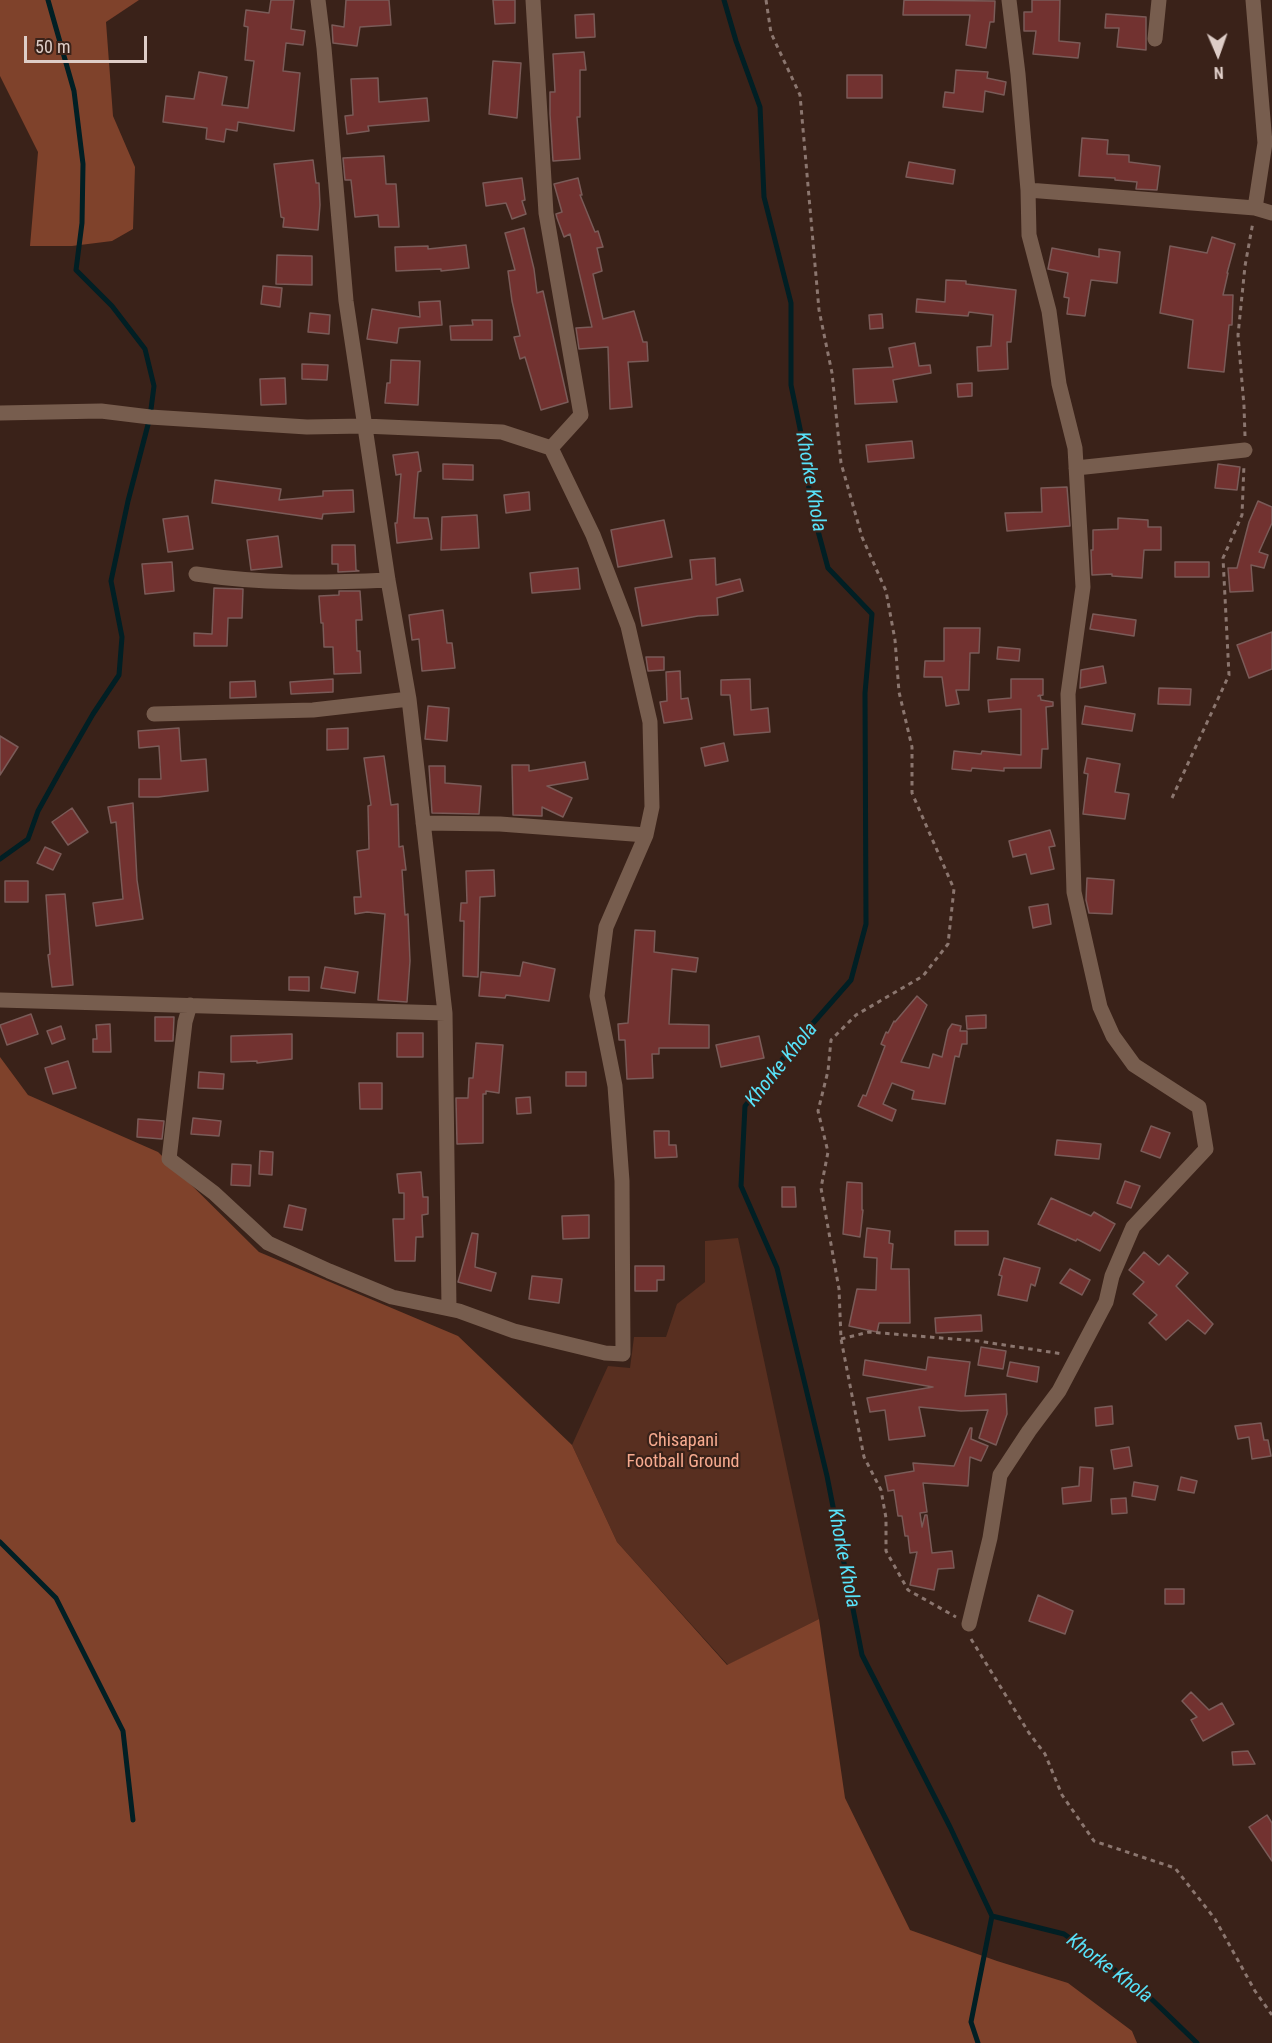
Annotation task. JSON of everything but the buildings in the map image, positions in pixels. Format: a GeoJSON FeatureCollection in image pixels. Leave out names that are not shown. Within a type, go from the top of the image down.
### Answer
{"type":"FeatureCollection","features":[{"type":"Feature","properties":{"kind":"street"},"geometry":{"type":"LineString","coordinates":[[318,0],[326,59],[346,301],[388,580],[409,699],[445,1012],[449,1308]]}},
{"type":"Feature","properties":{"kind":"street"},"geometry":{"type":"LineString","coordinates":[[533,0],[546,213],[581,415],[551,448]]}},
{"type":"Feature","properties":{"kind":"street"},"geometry":{"type":"LineString","coordinates":[[969,1624],[990,1538],[1000,1475],[1059,1391],[1106,1302],[1112,1276],[1134,1227],[1206,1149],[1200,1107],[1134,1065],[1113,1036],[1100,1007],[1074,892],[1068,694],[1083,587],[1075,448],[1059,384],[1049,311],[1029,235],[1028,190],[1009,0]]}},
{"type":"Feature","properties":{"kind":"street"},"geometry":{"type":"LineString","coordinates":[[1155,39],[1159,0]]}},
{"type":"Feature","properties":{"kind":"street"},"geometry":{"type":"LineString","coordinates":[[1253,0],[1265,143],[1255,208]]}},
{"type":"Feature","properties":{"kind":"street"},"geometry":{"type":"LineString","coordinates":[[1028,190],[1255,208],[1272,213]]}},
{"type":"Feature","properties":{"kind":"street"},"geometry":{"type":"LineString","coordinates":[[0,413],[101,411],[150,417],[296,426],[364,426],[502,432],[551,448],[593,535],[628,626],[650,722],[652,807],[646,835],[606,927],[597,996],[615,1086],[622,1181],[623,1354],[605,1353],[514,1331],[449,1308],[392,1297],[268,1243],[214,1193],[169,1159],[185,1022],[190,1005]]}},
{"type":"Feature","properties":{"kind":"street"},"geometry":{"type":"LineString","coordinates":[[1076,468],[1245,450]]}},
{"type":"Feature","properties":{"kind":"street"},"geometry":{"type":"LineString","coordinates":[[196,574],[242,581],[304,583],[388,580]]}},
{"type":"Feature","properties":{"kind":"street"},"geometry":{"type":"LineString","coordinates":[[154,714],[313,710],[409,699]]}},
{"type":"Feature","properties":{"kind":"street"},"geometry":{"type":"LineString","coordinates":[[423,823],[500,824],[646,835]]}},
{"type":"Feature","properties":{"kind":"street"},"geometry":{"type":"LineString","coordinates":[[0,999],[445,1012]]}},
{"type":"Feature","properties":{"kind":"path"},"geometry":{"type":"LineString","coordinates":[[766,0],[771,33],[800,95],[819,310],[832,374],[841,463],[862,537],[886,591],[895,640],[900,692],[912,747],[912,793],[954,889],[948,944],[923,976],[856,1015],[831,1040],[828,1071]]}},
{"type":"Feature","properties":{"kind":"path"},"geometry":{"type":"LineString","coordinates":[[1172,798],[1229,675],[1223,558],[1242,516],[1245,450],[1238,334],[1245,266],[1255,208]]}},
{"type":"Feature","properties":{"kind":"path"},"geometry":{"type":"LineString","coordinates":[[841,1339],[869,1332],[978,1341],[1076,1356]]}},
{"type":"Feature","properties":{"kind":"green space","name":"Chisapani Football Ground"},"geometry":{"type":"Polygon","coordinates":[[[738,1238],[819,1619],[728,1665],[617,1542],[572,1445],[608,1366],[630,1368],[634,1337],[666,1337],[677,1304],[705,1282],[705,1241],[738,1238]]]}},
{"type":"Feature","properties":{"kind":"shaded area"},"geometry":{"type":"Polygon","coordinates":[[[0,0],[139,0],[106,22],[113,116],[135,167],[133,229],[112,241],[72,246],[30,246],[38,152],[0,76],[0,0]]]}},
{"type":"Feature","properties":{"kind":"shaded area"},"geometry":{"type":"Polygon","coordinates":[[[0,1057],[28,1095],[158,1152],[259,1252],[458,1336],[572,1445],[617,1542],[727,1665],[819,1619],[845,1798],[910,1930],[1068,1983],[1132,2031],[1137,2043],[0,2043],[0,1057]]]}},
{"type":"Feature","properties":{"kind":"waterway"},"geometry":{"type":"LineString","coordinates":[[0,859],[28,839],[38,811],[93,714],[119,675],[122,637],[111,581],[128,501],[150,417],[154,386],[145,349],[112,306],[76,270],[82,223],[83,164],[74,91],[48,0]]}},
{"type":"Feature","properties":{"kind":"waterway","name":"Khorke Khola"},"geometry":{"type":"LineString","coordinates":[[724,0],[760,107],[764,197],[791,303],[791,385],[804,448],[811,505],[828,568],[872,614],[865,693],[866,924],[851,980],[793,1046],[745,1106],[741,1186],[777,1268],[827,1476],[862,1655],[950,1827],[992,1916],[1064,1934],[1139,1987],[1197,2043]]}},
{"type":"Feature","properties":{"kind":"waterway"},"geometry":{"type":"LineString","coordinates":[[0,1542],[56,1598],[123,1731],[133,1820]]}},
{"type":"Feature","properties":{"kind":"waterway"},"geometry":{"type":"LineString","coordinates":[[978,2043],[971,2022],[992,1916]]}}]}
